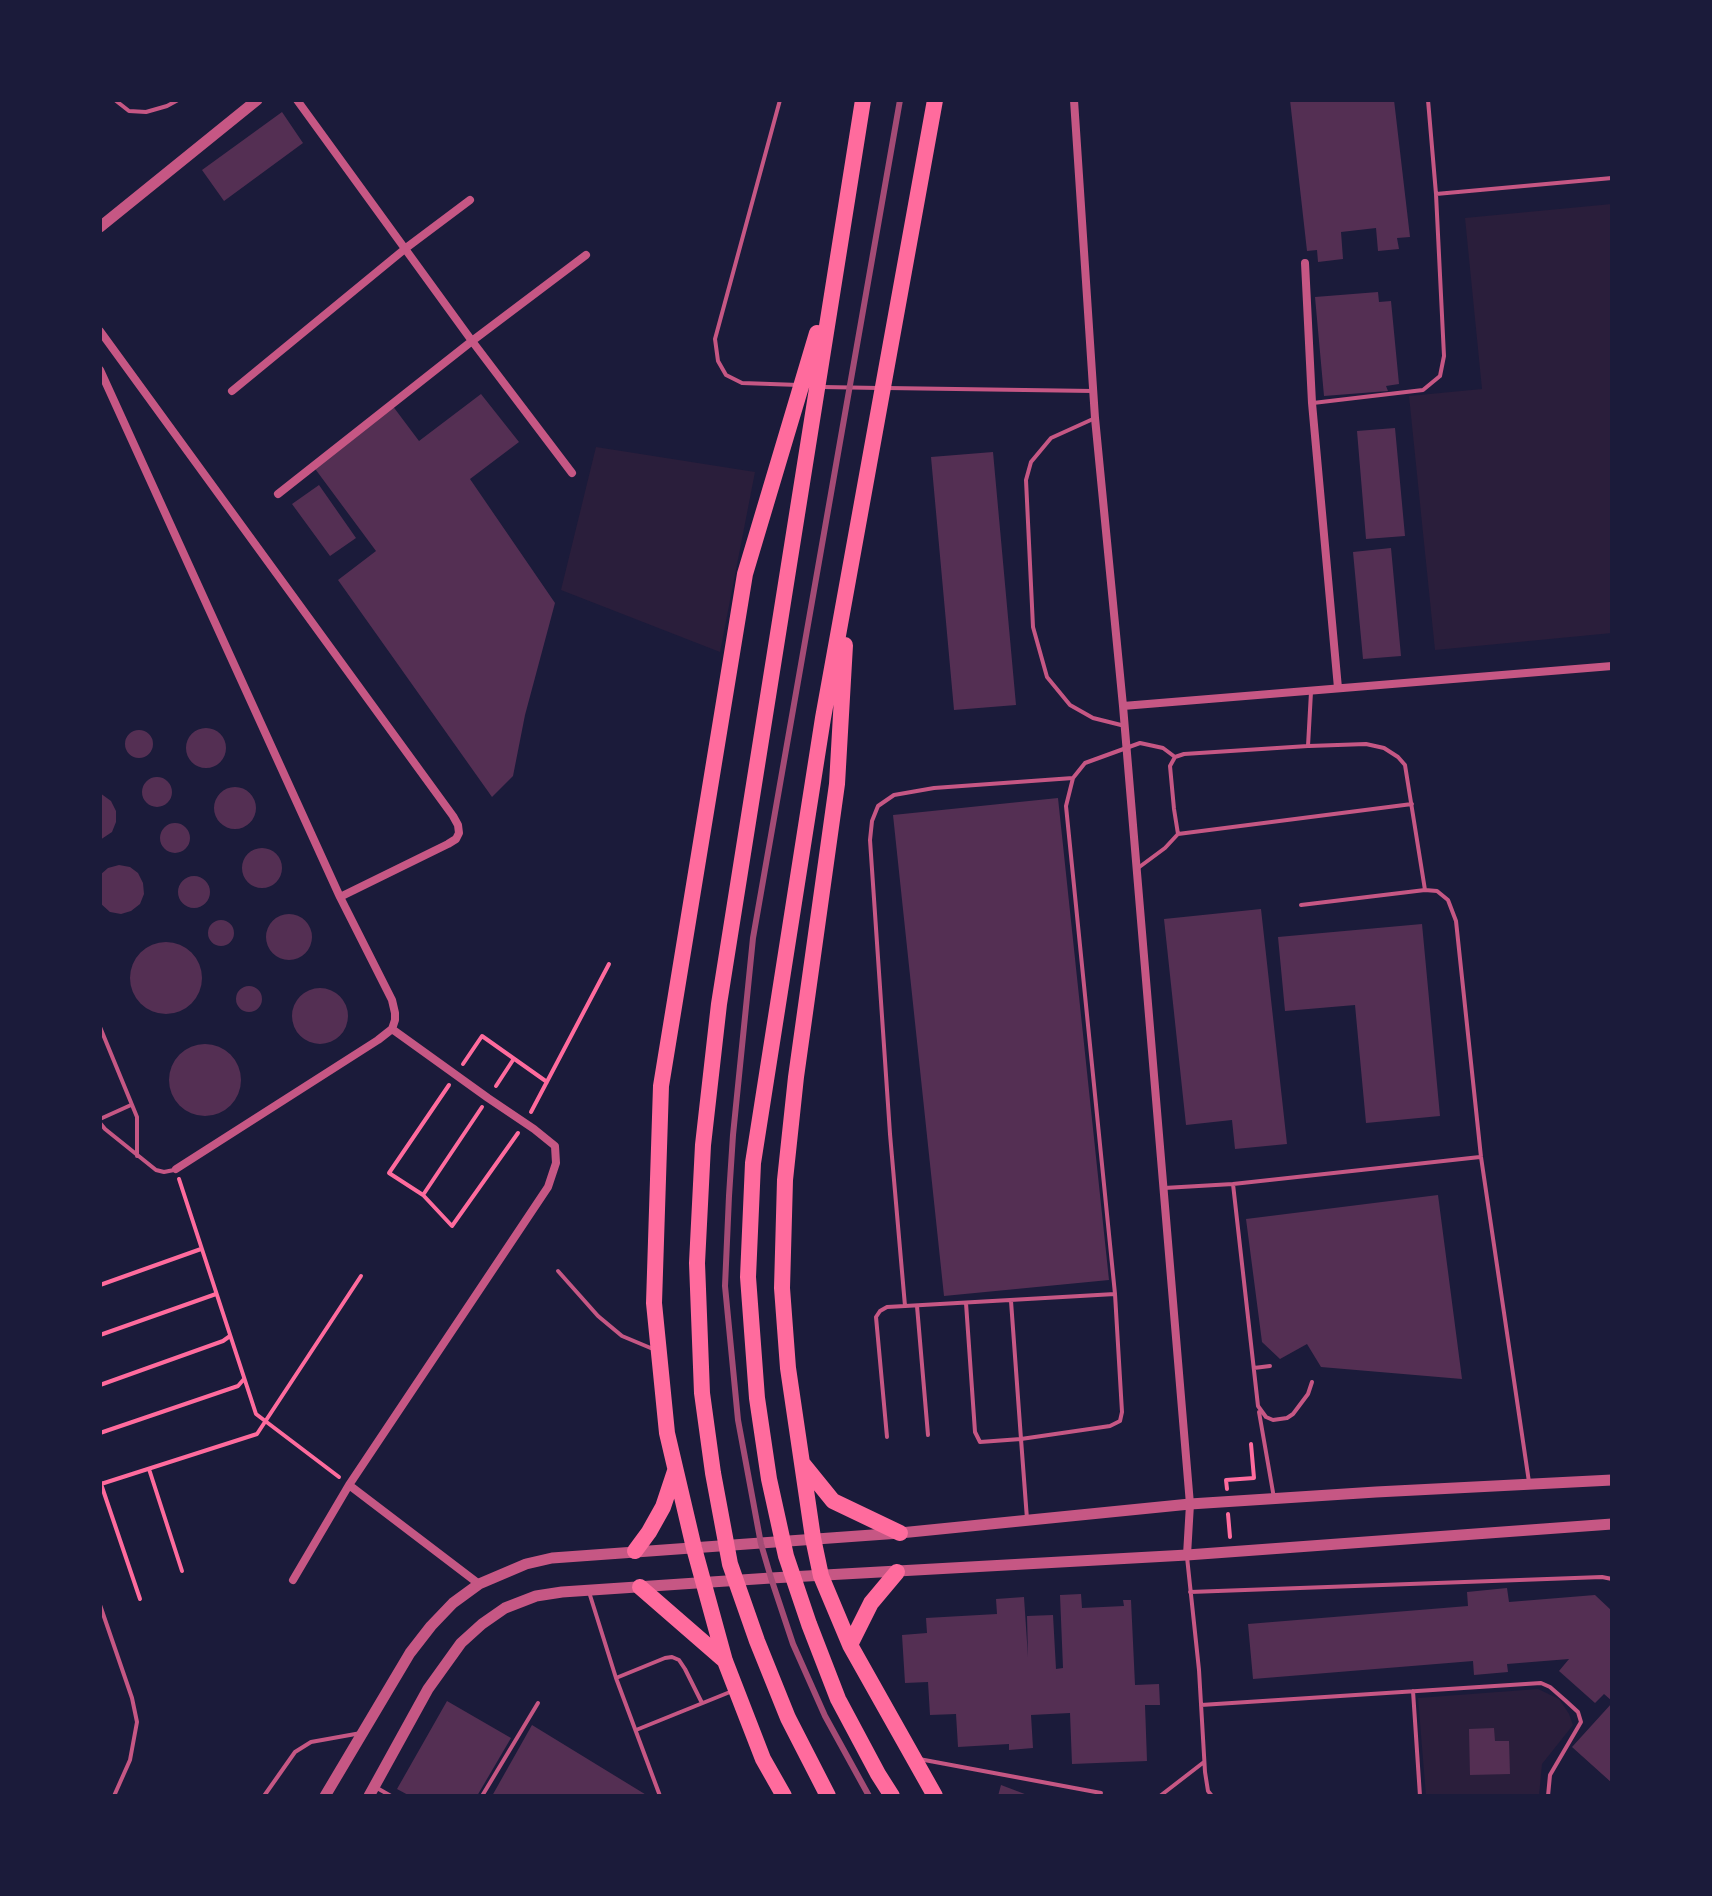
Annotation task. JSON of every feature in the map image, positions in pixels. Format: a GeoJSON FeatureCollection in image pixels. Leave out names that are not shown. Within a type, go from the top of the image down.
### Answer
{"type":"FeatureCollection","features":[{"type":"Feature","properties":{"kind":"highway"},"geometry":{"type":"LineString","coordinates":[[828,1796],[788,1718],[730,1564],[702,1393],[697,1263],[703,1145],[719,1004],[863,100]]}},
{"type":"Feature","properties":{"kind":"highway"},"geometry":{"type":"LineString","coordinates":[[892,1796],[838,1699],[786,1556],[769,1479],[757,1398],[748,1277],[753,1163],[823,718],[935,100]]}},
{"type":"Feature","properties":{"kind":"highway"},"geometry":{"type":"LineString","coordinates":[[784,1796],[763,1759],[725,1661],[667,1433],[654,1303],[661,1086],[745,574],[835,270]]}},
{"type":"Feature","properties":{"kind":"highway"},"geometry":{"type":"LineString","coordinates":[[848,579],[837,784],[796,1077],[785,1180],[782,1288],[788,1368],[821,1576],[850,1645],[935,1796]]}},
{"type":"Feature","properties":{"kind":"highway"},"geometry":{"type":"LineString","coordinates":[[802,1462],[833,1501],[900,1533]]}},
{"type":"Feature","properties":{"kind":"highway"},"geometry":{"type":"LineString","coordinates":[[635,1551],[663,1507],[676,1471]]}},
{"type":"Feature","properties":{"kind":"highway"},"geometry":{"type":"LineString","coordinates":[[850,1645],[871,1603],[897,1572]]}},
{"type":"Feature","properties":{"kind":"highway"},"geometry":{"type":"LineString","coordinates":[[640,1587],[725,1661]]}},
{"type":"Feature","properties":{"kind":"street"},"geometry":{"type":"LineString","coordinates":[[100,227],[257,100]]}},
{"type":"Feature","properties":{"kind":"street"},"geometry":{"type":"LineString","coordinates":[[297,100],[572,473]]}},
{"type":"Feature","properties":{"kind":"street"},"geometry":{"type":"LineString","coordinates":[[1074,100],[1095,418],[1127,748],[1190,1504],[1187,1555]]}},
{"type":"Feature","properties":{"kind":"street"},"geometry":{"type":"LineString","coordinates":[[232,391],[406,248],[470,200]]}},
{"type":"Feature","properties":{"kind":"street"},"geometry":{"type":"LineString","coordinates":[[278,494],[586,255]]}},
{"type":"Feature","properties":{"kind":"street"},"geometry":{"type":"LineString","coordinates":[[1305,263],[1312,403],[1338,688]]}},
{"type":"Feature","properties":{"kind":"street"},"geometry":{"type":"LineString","coordinates":[[100,331],[458,825],[456,839],[448,844],[340,897]]}},
{"type":"Feature","properties":{"kind":"street"},"geometry":{"type":"LineString","coordinates":[[100,370],[340,897],[392,1000],[395,1020],[392,1029],[176,1169]]}},
{"type":"Feature","properties":{"kind":"street"},"geometry":{"type":"LineString","coordinates":[[1123,706],[1612,666]]}},
{"type":"Feature","properties":{"kind":"street"},"geometry":{"type":"LineString","coordinates":[[293,1580],[349,1485],[548,1187],[556,1163],[555,1146],[392,1029]]}},
{"type":"Feature","properties":{"kind":"street"},"geometry":{"type":"LineString","coordinates":[[325,1796],[410,1653],[431,1626],[453,1603],[479,1584],[526,1564],[552,1558],[900,1533],[1190,1504],[1612,1480]]}},
{"type":"Feature","properties":{"kind":"street"},"geometry":{"type":"LineString","coordinates":[[349,1485],[479,1584]]}},
{"type":"Feature","properties":{"kind":"street"},"geometry":{"type":"LineString","coordinates":[[372,1791],[428,1689],[461,1643],[505,1608],[536,1596],[703,1582],[1187,1555],[1612,1524]]}},
{"type":"Feature","properties":{"kind":"lane"},"geometry":{"type":"LineString","coordinates":[[115,100],[129,111],[146,112],[178,100]]}},
{"type":"Feature","properties":{"kind":"lane"},"geometry":{"type":"LineString","coordinates":[[780,100],[715,339],[718,361],[726,375],[742,383],[803,386],[1093,391]]}},
{"type":"Feature","properties":{"kind":"lane"},"geometry":{"type":"LineString","coordinates":[[1312,403],[1423,390],[1440,376],[1444,356],[1428,100]]}},
{"type":"Feature","properties":{"kind":"lane"},"geometry":{"type":"LineString","coordinates":[[1436,194],[1612,178]]}},
{"type":"Feature","properties":{"kind":"lane"},"geometry":{"type":"LineString","coordinates":[[1095,418],[1051,438],[1031,462],[1026,480],[1033,627],[1047,677],[1070,705],[1093,718],[1125,726]]}},
{"type":"Feature","properties":{"kind":"lane"},"geometry":{"type":"LineString","coordinates":[[1308,746],[1311,690]]}},
{"type":"Feature","properties":{"kind":"lane"},"geometry":{"type":"LineString","coordinates":[[966,1303],[976,1437],[980,1442],[1110,1426],[1120,1421],[1115,1294],[1066,806],[1073,778],[1085,763],[1140,743],[1163,748],[1175,757]]}},
{"type":"Feature","properties":{"kind":"lane"},"geometry":{"type":"LineString","coordinates":[[1178,834],[1170,766],[1175,757],[1308,746],[1366,744],[1384,748],[1405,765],[1425,890]]}},
{"type":"Feature","properties":{"kind":"lane"},"geometry":{"type":"LineString","coordinates":[[905,1306],[890,1134],[870,840],[872,821],[878,806],[894,795],[934,788],[1073,778]]}},
{"type":"Feature","properties":{"kind":"lane"},"geometry":{"type":"LineString","coordinates":[[1136,870],[1178,834],[1412,804]]}},
{"type":"Feature","properties":{"kind":"lane"},"geometry":{"type":"LineString","coordinates":[[1301,905],[1425,890],[1437,891],[1448,900],[1456,921],[1481,1157],[1529,1484]]}},
{"type":"Feature","properties":{"kind":"lane"},"geometry":{"type":"LineString","coordinates":[[100,1027],[137,1117],[137,1156]]}},
{"type":"Feature","properties":{"kind":"lane"},"geometry":{"type":"LineString","coordinates":[[131,1105],[100,1121],[105,1129],[156,1170],[176,1169]]}},
{"type":"Feature","properties":{"kind":"lane"},"geometry":{"type":"LineString","coordinates":[[1164,1188],[1233,1184],[1481,1157]]}},
{"type":"Feature","properties":{"kind":"lane"},"geometry":{"type":"LineString","coordinates":[[1233,1184],[1258,1406],[1274,1499]]}},
{"type":"Feature","properties":{"kind":"lane"},"geometry":{"type":"LineString","coordinates":[[558,1271],[598,1316],[622,1336],[659,1352]]}},
{"type":"Feature","properties":{"kind":"lane"},"geometry":{"type":"LineString","coordinates":[[887,1437],[876,1317],[880,1311],[887,1307],[1115,1294]]}},
{"type":"Feature","properties":{"kind":"lane"},"geometry":{"type":"LineString","coordinates":[[1011,1301],[1027,1521]]}},
{"type":"Feature","properties":{"kind":"lane"},"geometry":{"type":"LineString","coordinates":[[917,1306],[928,1435]]}},
{"type":"Feature","properties":{"kind":"lane"},"geometry":{"type":"LineString","coordinates":[[1254,1368],[1270,1366]]}},
{"type":"Feature","properties":{"kind":"lane"},"geometry":{"type":"LineString","coordinates":[[1258,1406],[1273,1420],[1287,1418],[1308,1394],[1312,1382]]}},
{"type":"Feature","properties":{"kind":"lane"},"geometry":{"type":"LineString","coordinates":[[1187,1555],[1204,1762],[1208,1791],[1212,1796]]}},
{"type":"Feature","properties":{"kind":"lane"},"geometry":{"type":"LineString","coordinates":[[1190,1592],[1612,1579]]}},
{"type":"Feature","properties":{"kind":"lane"},"geometry":{"type":"LineString","coordinates":[[588,1590],[616,1678],[660,1796]]}},
{"type":"Feature","properties":{"kind":"lane"},"geometry":{"type":"LineString","coordinates":[[100,1605],[132,1698],[137,1722],[130,1760],[114,1796]]}},
{"type":"Feature","properties":{"kind":"lane"},"geometry":{"type":"LineString","coordinates":[[616,1678],[672,1657],[679,1660],[685,1669],[702,1703]]}},
{"type":"Feature","properties":{"kind":"lane"},"geometry":{"type":"LineString","coordinates":[[1201,1705],[1541,1683],[1550,1687],[1578,1712],[1581,1722],[1550,1775],[1548,1796]]}},
{"type":"Feature","properties":{"kind":"lane"},"geometry":{"type":"LineString","coordinates":[[636,1730],[736,1689]]}},
{"type":"Feature","properties":{"kind":"lane"},"geometry":{"type":"LineString","coordinates":[[1413,1691],[1420,1796]]}},
{"type":"Feature","properties":{"kind":"lane"},"geometry":{"type":"LineString","coordinates":[[482,1796],[538,1703]]}},
{"type":"Feature","properties":{"kind":"lane"},"geometry":{"type":"LineString","coordinates":[[264,1796],[295,1752],[311,1742],[363,1733]]}},
{"type":"Feature","properties":{"kind":"lane"},"geometry":{"type":"LineString","coordinates":[[914,1758],[1101,1793]]}},
{"type":"Feature","properties":{"kind":"lane"},"geometry":{"type":"LineString","coordinates":[[1160,1796],[1204,1762]]}},
{"type":"Feature","properties":{"kind":"lane"},"geometry":{"type":"LineString","coordinates":[[372,1791],[391,1796]]}},
{"type":"Feature","properties":{"kind":"path"},"geometry":{"type":"LineString","coordinates":[[547,1082],[482,1036],[389,1173],[423,1195],[452,1226],[525,1123],[547,1082],[609,964]]}},
{"type":"Feature","properties":{"kind":"path"},"geometry":{"type":"LineString","coordinates":[[423,1195],[513,1059]]}},
{"type":"Feature","properties":{"kind":"path"},"geometry":{"type":"LineString","coordinates":[[176,1169],[256,1414],[349,1485]]}},
{"type":"Feature","properties":{"kind":"path"},"geometry":{"type":"LineString","coordinates":[[100,1285],[201,1249]]}},
{"type":"Feature","properties":{"kind":"path"},"geometry":{"type":"LineString","coordinates":[[140,1599],[100,1483],[257,1434],[361,1276]]}},
{"type":"Feature","properties":{"kind":"path"},"geometry":{"type":"LineString","coordinates":[[100,1335],[216,1294]]}},
{"type":"Feature","properties":{"kind":"path"},"geometry":{"type":"LineString","coordinates":[[100,1385],[230,1336]]}},
{"type":"Feature","properties":{"kind":"path"},"geometry":{"type":"LineString","coordinates":[[100,1433],[238,1386],[244,1379]]}},
{"type":"Feature","properties":{"kind":"path"},"geometry":{"type":"LineString","coordinates":[[1227,1494],[1226,1480],[1254,1478],[1250,1433]]}},
{"type":"Feature","properties":{"kind":"path"},"geometry":{"type":"LineString","coordinates":[[149,1469],[182,1571]]}},
{"type":"Feature","properties":{"kind":"path"},"geometry":{"type":"LineString","coordinates":[[1228,1508],[1231,1549]]}},
{"type":"Feature","properties":{"kind":"shaded area"},"geometry":{"type":"Polygon","coordinates":[[[1612,204],[1612,633],[1435,650],[1409,396],[1482,389],[1465,218],[1612,204]]]}},
{"type":"Feature","properties":{"kind":"shaded area"},"geometry":{"type":"Polygon","coordinates":[[[596,447],[755,472],[720,652],[561,590],[596,447]]]}},
{"type":"Feature","properties":{"kind":"shaded area"},"geometry":{"type":"Polygon","coordinates":[[[1538,1689],[1559,1699],[1573,1725],[1542,1764],[1539,1796],[1426,1796],[1418,1698],[1538,1689]]]}},
{"type":"Feature","properties":{"kind":"building"},"geometry":{"type":"Polygon","coordinates":[[[1290,100],[1394,100],[1410,237],[1397,238],[1399,249],[1378,251],[1376,228],[1341,232],[1343,259],[1318,262],[1317,250],[1307,251],[1290,100]]]}},
{"type":"Feature","properties":{"kind":"building"},"geometry":{"type":"Polygon","coordinates":[[[282,112],[303,143],[224,201],[202,170],[282,112]]]}},
{"type":"Feature","properties":{"kind":"building"},"geometry":{"type":"Polygon","coordinates":[[[1378,292],[1379,302],[1391,301],[1399,384],[1386,386],[1388,391],[1324,396],[1315,297],[1378,292]]]}},
{"type":"Feature","properties":{"kind":"building"},"geometry":{"type":"Polygon","coordinates":[[[481,394],[519,442],[470,479],[555,603],[525,715],[513,776],[492,797],[338,580],[376,551],[313,466],[392,405],[419,441],[481,394]]]}},
{"type":"Feature","properties":{"kind":"building"},"geometry":{"type":"Polygon","coordinates":[[[1395,428],[1405,536],[1366,539],[1357,431],[1395,428]]]}},
{"type":"Feature","properties":{"kind":"building"},"geometry":{"type":"Polygon","coordinates":[[[993,452],[1016,705],[954,710],[931,457],[993,452]]]}},
{"type":"Feature","properties":{"kind":"building"},"geometry":{"type":"Polygon","coordinates":[[[319,485],[356,538],[330,556],[292,504],[319,485]]]}},
{"type":"Feature","properties":{"kind":"building"},"geometry":{"type":"Polygon","coordinates":[[[1391,548],[1401,656],[1363,659],[1353,552],[1391,548]]]}},
{"type":"Feature","properties":{"kind":"building"},"geometry":{"type":"Polygon","coordinates":[[[206,728],[220,734],[226,748],[220,762],[206,768],[192,762],[186,748],[192,734],[206,728]]]}},
{"type":"Feature","properties":{"kind":"building"},"geometry":{"type":"Polygon","coordinates":[[[139,730],[149,734],[153,744],[149,754],[139,758],[129,754],[125,744],[129,734],[139,730]]]}},
{"type":"Feature","properties":{"kind":"building"},"geometry":{"type":"Polygon","coordinates":[[[157,777],[167,782],[172,792],[167,802],[157,807],[147,802],[142,792],[147,782],[157,777]]]}},
{"type":"Feature","properties":{"kind":"building"},"geometry":{"type":"Polygon","coordinates":[[[235,787],[250,793],[256,808],[250,823],[235,829],[220,823],[214,808],[220,793],[235,787]]]}},
{"type":"Feature","properties":{"kind":"building"},"geometry":{"type":"Polygon","coordinates":[[[100,793],[111,801],[116,811],[116,822],[112,832],[100,840],[100,793]]]}},
{"type":"Feature","properties":{"kind":"building"},"geometry":{"type":"Polygon","coordinates":[[[1058,798],[1109,1280],[944,1296],[893,815],[1058,798]]]}},
{"type":"Feature","properties":{"kind":"building"},"geometry":{"type":"Polygon","coordinates":[[[175,823],[185,828],[190,838],[185,848],[175,853],[165,848],[160,838],[165,828],[175,823]]]}},
{"type":"Feature","properties":{"kind":"building"},"geometry":{"type":"Polygon","coordinates":[[[262,848],[276,854],[282,868],[276,882],[262,888],[248,882],[242,868],[248,854],[262,848]]]}},
{"type":"Feature","properties":{"kind":"building"},"geometry":{"type":"Polygon","coordinates":[[[119,865],[130,867],[138,873],[144,894],[140,904],[121,914],[110,912],[100,903],[100,875],[108,868],[119,865]]]}},
{"type":"Feature","properties":{"kind":"building"},"geometry":{"type":"Polygon","coordinates":[[[194,876],[205,881],[210,892],[205,903],[194,908],[183,903],[178,892],[183,881],[194,876]]]}},
{"type":"Feature","properties":{"kind":"building"},"geometry":{"type":"Polygon","coordinates":[[[1261,909],[1287,1144],[1235,1149],[1232,1120],[1186,1125],[1164,919],[1261,909]]]}},
{"type":"Feature","properties":{"kind":"building"},"geometry":{"type":"Polygon","coordinates":[[[289,914],[305,921],[312,937],[305,953],[289,960],[273,953],[266,937],[273,921],[289,914]]]}},
{"type":"Feature","properties":{"kind":"building"},"geometry":{"type":"Polygon","coordinates":[[[221,920],[231,923],[234,933],[231,943],[221,946],[211,943],[208,933],[211,923],[221,920]]]}},
{"type":"Feature","properties":{"kind":"building"},"geometry":{"type":"Polygon","coordinates":[[[1422,924],[1440,1116],[1366,1123],[1355,1005],[1285,1011],[1278,937],[1422,924]]]}},
{"type":"Feature","properties":{"kind":"building"},"geometry":{"type":"Polygon","coordinates":[[[166,942],[192,952],[202,978],[192,1004],[166,1014],[140,1004],[130,978],[140,952],[166,942]]]}},
{"type":"Feature","properties":{"kind":"building"},"geometry":{"type":"Polygon","coordinates":[[[249,986],[258,990],[262,999],[258,1008],[249,1012],[240,1008],[236,999],[240,990],[249,986]]]}},
{"type":"Feature","properties":{"kind":"building"},"geometry":{"type":"Polygon","coordinates":[[[320,988],[340,996],[348,1016],[340,1036],[320,1044],[300,1036],[292,1016],[300,996],[320,988]]]}},
{"type":"Feature","properties":{"kind":"building"},"geometry":{"type":"Polygon","coordinates":[[[205,1044],[231,1054],[241,1080],[231,1106],[205,1116],[179,1106],[169,1080],[179,1054],[205,1044]]]}},
{"type":"Feature","properties":{"kind":"building"},"geometry":{"type":"Polygon","coordinates":[[[1438,1195],[1462,1379],[1321,1367],[1307,1344],[1280,1359],[1262,1342],[1246,1219],[1438,1195]]]}},
{"type":"Feature","properties":{"kind":"building"},"geometry":{"type":"Polygon","coordinates":[[[1507,1588],[1509,1602],[1595,1595],[1612,1611],[1612,1701],[1604,1694],[1595,1703],[1559,1671],[1569,1659],[1507,1664],[1508,1672],[1474,1675],[1473,1661],[1253,1679],[1248,1624],[1468,1606],[1467,1592],[1507,1588]]]}},
{"type":"Feature","properties":{"kind":"building"},"geometry":{"type":"Polygon","coordinates":[[[1081,1594],[1082,1608],[1124,1606],[1123,1600],[1131,1600],[1135,1685],[1159,1684],[1160,1705],[1145,1705],[1147,1761],[1072,1764],[1070,1713],[1031,1715],[1033,1748],[1009,1750],[1009,1744],[958,1747],[956,1714],[930,1715],[928,1682],[905,1683],[902,1635],[927,1633],[926,1618],[997,1614],[996,1599],[1024,1597],[1028,1657],[1027,1616],[1053,1615],[1056,1669],[1063,1668],[1060,1595],[1081,1594]]]}},
{"type":"Feature","properties":{"kind":"building"},"geometry":{"type":"Polygon","coordinates":[[[447,1701],[511,1738],[477,1796],[410,1796],[397,1789],[447,1701]]]}},
{"type":"Feature","properties":{"kind":"building"},"geometry":{"type":"Polygon","coordinates":[[[1612,1703],[1612,1783],[1572,1747],[1612,1703]]]}},
{"type":"Feature","properties":{"kind":"building"},"geometry":{"type":"Polygon","coordinates":[[[532,1725],[648,1796],[492,1796],[532,1725]]]}},
{"type":"Feature","properties":{"kind":"building"},"geometry":{"type":"Polygon","coordinates":[[[1494,1728],[1495,1741],[1509,1741],[1510,1774],[1470,1775],[1469,1729],[1494,1728]]]}},
{"type":"Feature","properties":{"kind":"building"},"geometry":{"type":"Polygon","coordinates":[[[1001,1785],[1030,1796],[998,1796],[1001,1785]]]}},
{"type":"Feature","properties":{"kind":"railway"},"geometry":{"type":"LineString","coordinates":[[869,1796],[825,1716],[793,1644],[761,1544],[738,1420],[725,1286],[733,1135],[753,938],[900,100]]}}]}
